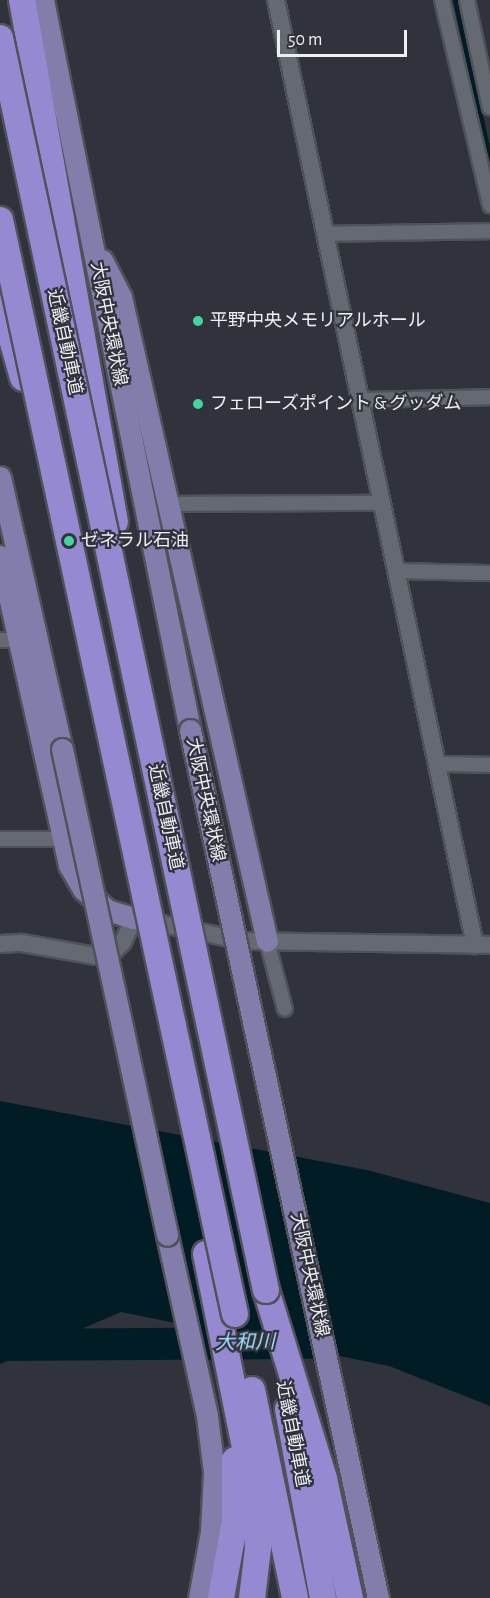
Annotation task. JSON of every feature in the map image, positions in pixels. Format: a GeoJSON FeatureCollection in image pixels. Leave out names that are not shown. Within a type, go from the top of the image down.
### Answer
{"type":"FeatureCollection","features":[{"type":"Feature","properties":{"kind":"highway"},"geometry":{"type":"LineString","coordinates":[[22,0],[133,621],[150,748]]}},
{"type":"Feature","properties":{"kind":"highway","name":"近畿自動車道"},"geometry":{"type":"LineString","coordinates":[[0,38],[266,1290],[322,1598]]}},
{"type":"Feature","properties":{"kind":"highway","name":"近畿自動車道"},"geometry":{"type":"LineString","coordinates":[[0,220],[295,1598]]}},
{"type":"Feature","properties":{"kind":"highway"},"geometry":{"type":"LineString","coordinates":[[0,297],[66,528]]}},
{"type":"Feature","properties":{"kind":"highway"},"geometry":{"type":"LineString","coordinates":[[141,875],[152,975],[255,1497],[258,1548],[252,1598]]}},
{"type":"Feature","properties":{"kind":"highway"},"geometry":{"type":"LineString","coordinates":[[206,1254],[236,1471],[235,1521],[221,1598]]}},
{"type":"Feature","properties":{"kind":"highway"},"geometry":{"type":"LineString","coordinates":[[266,1290],[324,1479],[350,1598]]}},
{"type":"Feature","properties":{"kind":"main road","name":"大阪中央環状線"},"geometry":{"type":"LineString","coordinates":[[43,0],[190,730],[378,1598]]}},
{"type":"Feature","properties":{"kind":"main road"},"geometry":{"type":"LineString","coordinates":[[90,238],[121,297],[165,504],[267,941]]}},
{"type":"Feature","properties":{"kind":"main road"},"geometry":{"type":"LineString","coordinates":[[0,477],[62,749],[211,1441],[212,1512],[200,1598]]}},
{"type":"Feature","properties":{"kind":"main road"},"geometry":{"type":"LineString","coordinates":[[0,556],[9,640],[69,865],[83,889],[108,910],[134,918]]}},
{"type":"Feature","properties":{"kind":"street"},"geometry":{"type":"LineString","coordinates":[[0,944],[22,943],[95,956],[112,953],[123,942],[134,918],[243,941],[483,945],[395,572],[276,0]]}},
{"type":"Feature","properties":{"kind":"street"},"geometry":{"type":"LineString","coordinates":[[442,0],[490,205]]}},
{"type":"Feature","properties":{"kind":"street"},"geometry":{"type":"LineString","coordinates":[[467,0],[490,108]]}},
{"type":"Feature","properties":{"kind":"street"},"geometry":{"type":"LineString","coordinates":[[326,234],[490,231]]}},
{"type":"Feature","properties":{"kind":"street"},"geometry":{"type":"LineString","coordinates":[[360,400],[490,398]]}},
{"type":"Feature","properties":{"kind":"street"},"geometry":{"type":"LineString","coordinates":[[165,504],[381,503]]}},
{"type":"Feature","properties":{"kind":"street"},"geometry":{"type":"LineString","coordinates":[[395,572],[490,573]]}},
{"type":"Feature","properties":{"kind":"street"},"geometry":{"type":"LineString","coordinates":[[440,764],[490,765]]}},
{"type":"Feature","properties":{"kind":"street"},"geometry":{"type":"LineString","coordinates":[[0,840],[63,839]]}},
{"type":"Feature","properties":{"kind":"street"},"geometry":{"type":"LineString","coordinates":[[267,941],[285,1009]]}},
{"type":"Feature","properties":{"kind":"water"},"geometry":{"type":"Polygon","coordinates":[[[0,1101],[367,1170],[490,1203],[490,1406],[389,1366],[121,1312],[0,1364],[0,1101]]]}},
{"type":"Feature","properties":{"kind":"waterway"},"geometry":{"type":"LineString","coordinates":[[455,0],[490,161]]}},
{"type":"Feature","properties":{"kind":"waterway","name":"大和川"},"geometry":{"type":"LineString","coordinates":[[0,1345],[312,1343]]}},
{"type":"Feature","properties":{"kind":"place","name":"平野中央メモリアルホール"},"geometry":{"type":"Point","coordinates":[198,321]}},
{"type":"Feature","properties":{"kind":"place","name":"フェローズポイント & グッダム"},"geometry":{"type":"Point","coordinates":[198,404]}},
{"type":"Feature","properties":{"kind":"place","name":"ゼネラル石油"},"geometry":{"type":"Point","coordinates":[69,541]}}]}
